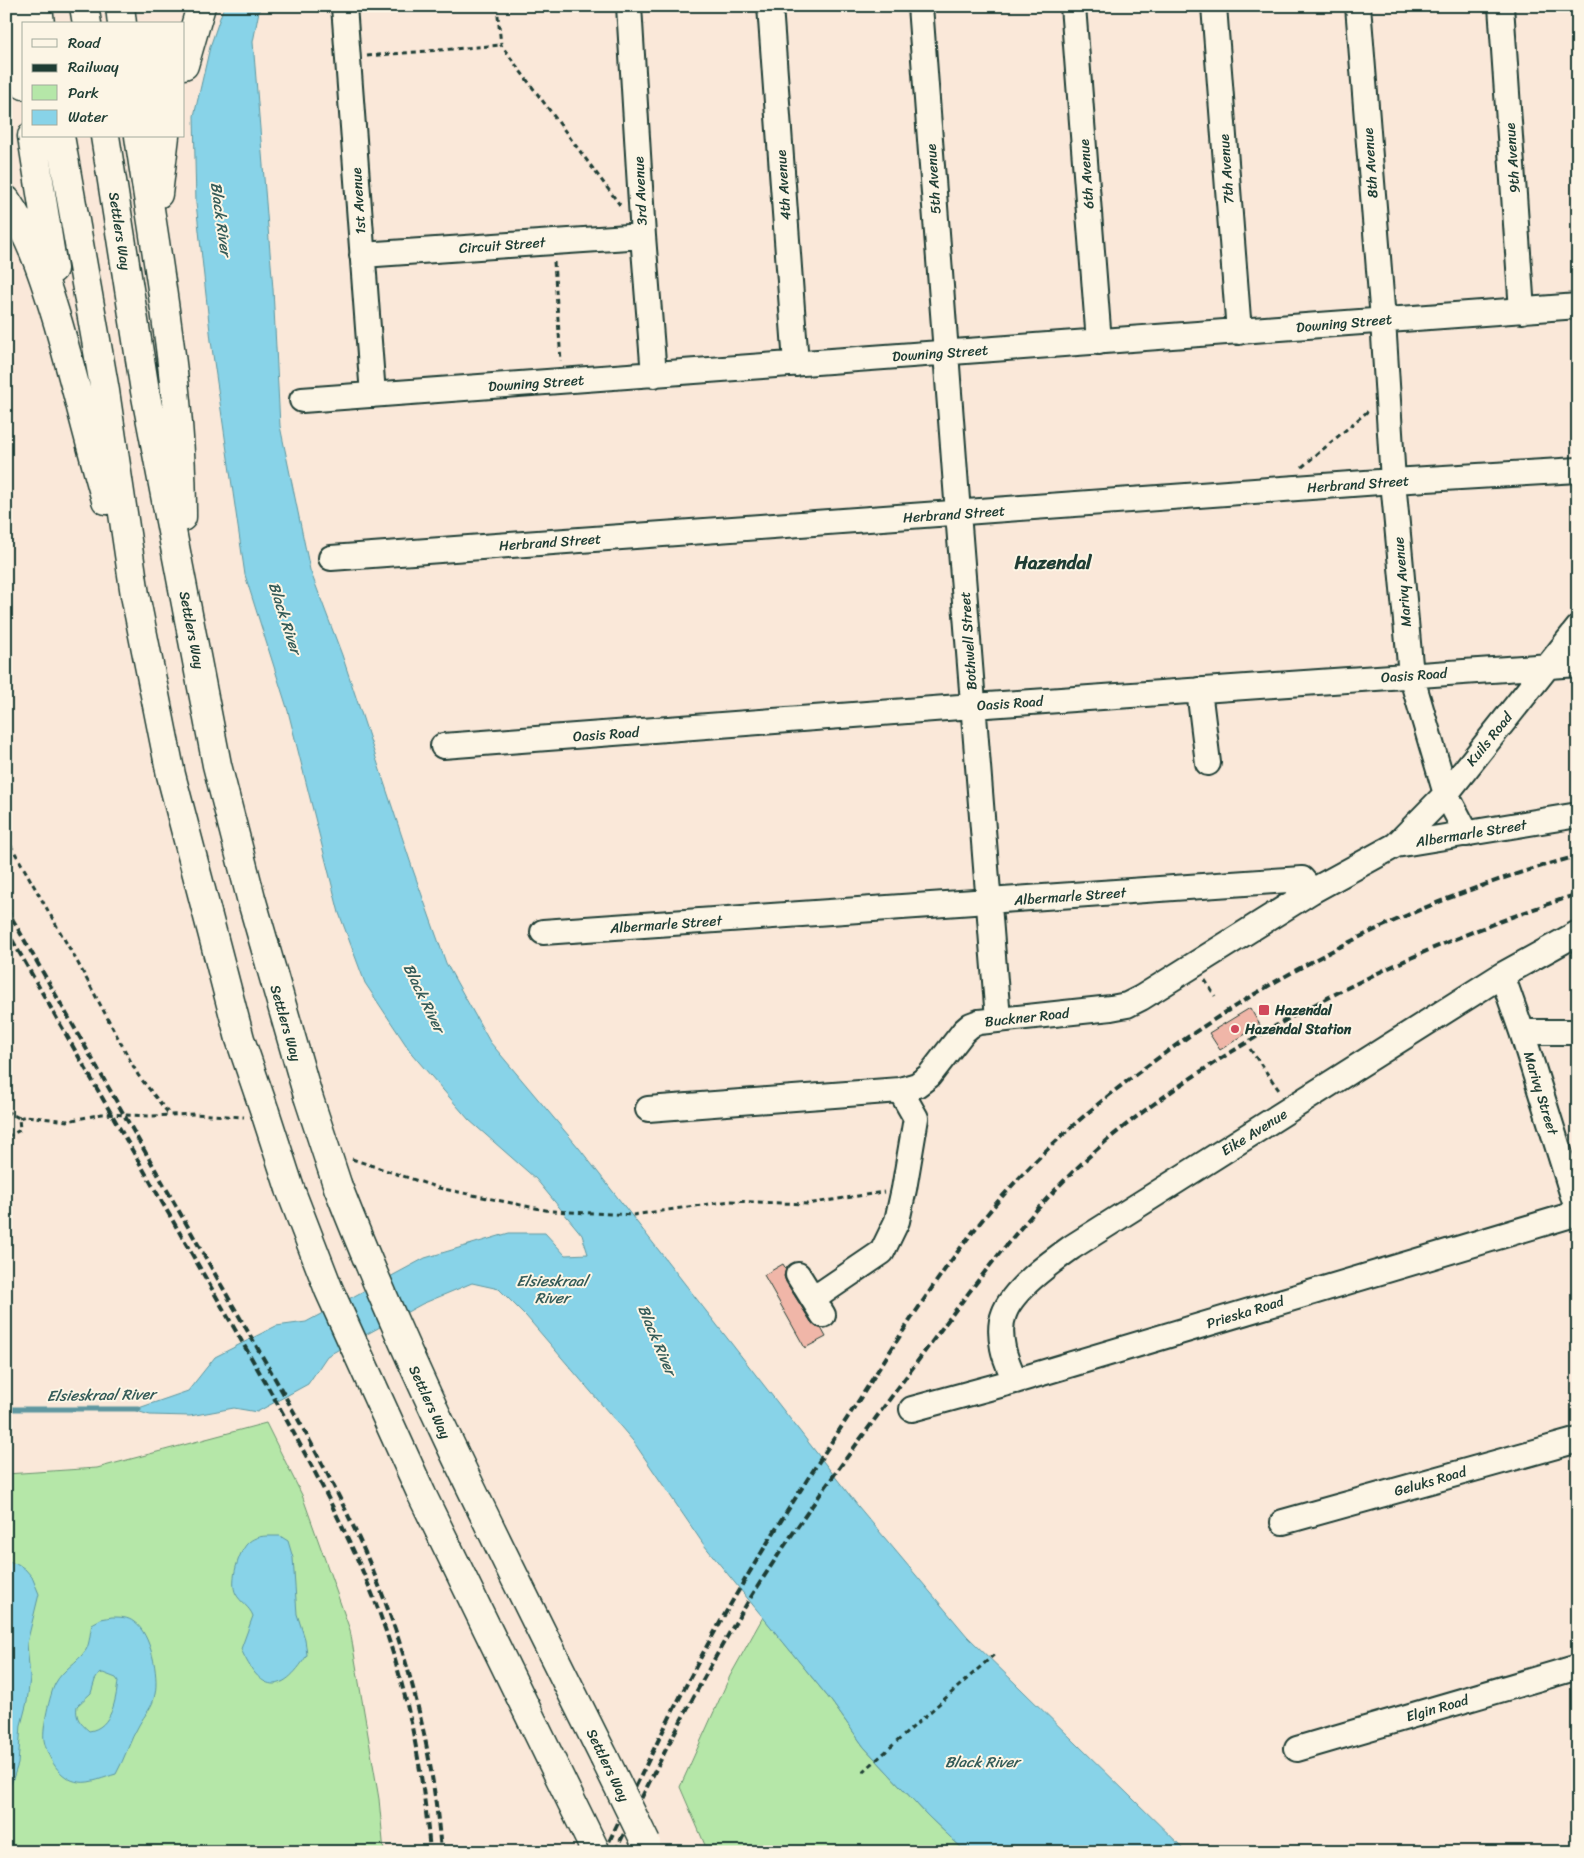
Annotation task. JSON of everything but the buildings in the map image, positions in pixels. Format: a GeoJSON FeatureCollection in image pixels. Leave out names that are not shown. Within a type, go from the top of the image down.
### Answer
{"type":"FeatureCollection","features":[{"type":"Feature","properties":{"kind":"highway"},"geometry":{"type":"LineString","coordinates":[[11,6],[22,72]]}},
{"type":"Feature","properties":{"kind":"highway"},"geometry":{"type":"LineString","coordinates":[[38,6],[40,22]]}},
{"type":"Feature","properties":{"kind":"highway"},"geometry":{"type":"LineString","coordinates":[[84,6],[87,22]]}},
{"type":"Feature","properties":{"kind":"highway"},"geometry":{"type":"LineString","coordinates":[[120,6],[122,22]]}},
{"type":"Feature","properties":{"kind":"highway"},"geometry":{"type":"LineString","coordinates":[[185,62],[201,6]]}},
{"type":"Feature","properties":{"kind":"highway"},"geometry":{"type":"LineString","coordinates":[[32,138],[66,352]]}},
{"type":"Feature","properties":{"kind":"highway"},"geometry":{"type":"LineString","coordinates":[[60,138],[105,391],[135,595],[174,784],[240,1039],[257,1116],[290,1189],[328,1290],[369,1380],[422,1495],[596,1852]]}},
{"type":"Feature","properties":{"kind":"highway","name":"Settlers Way"},"geometry":{"type":"LineString","coordinates":[[105,138],[145,391],[217,765],[251,898],[308,1096],[338,1187],[371,1270],[413,1365],[468,1485],[648,1847]]}},
{"type":"Feature","properties":{"kind":"highway"},"geometry":{"type":"LineString","coordinates":[[139,138],[174,381],[181,468],[182,576]]}},
{"type":"Feature","properties":{"kind":"highway"},"geometry":{"type":"LineString","coordinates":[[156,252],[158,184],[165,138]]}},
{"type":"Feature","properties":{"kind":"highway"},"geometry":{"type":"LineString","coordinates":[[6,200],[31,243],[66,352],[98,474],[135,595]]}},
{"type":"Feature","properties":{"kind":"street","name":"1st Avenue"},"geometry":{"type":"LineString","coordinates":[[344,6],[373,395]]}},
{"type":"Feature","properties":{"kind":"street","name":"3rd Avenue"},"geometry":{"type":"LineString","coordinates":[[629,6],[643,236],[654,375]]}},
{"type":"Feature","properties":{"kind":"street","name":"4th Avenue"},"geometry":{"type":"LineString","coordinates":[[770,6],[796,364]]}},
{"type":"Feature","properties":{"kind":"street","name":"5th Avenue"},"geometry":{"type":"LineString","coordinates":[[920,6],[946,352]]}},
{"type":"Feature","properties":{"kind":"street","name":"6th Avenue"},"geometry":{"type":"LineString","coordinates":[[1073,6],[1100,342]]}},
{"type":"Feature","properties":{"kind":"street","name":"7th Avenue"},"geometry":{"type":"LineString","coordinates":[[1214,6],[1239,332]]}},
{"type":"Feature","properties":{"kind":"street","name":"8th Avenue"},"geometry":{"type":"LineString","coordinates":[[1358,6],[1382,320]]}},
{"type":"Feature","properties":{"kind":"street","name":"9th Avenue"},"geometry":{"type":"LineString","coordinates":[[1501,6],[1522,311]]}},
{"type":"Feature","properties":{"kind":"street","name":"Circuit Street"},"geometry":{"type":"LineString","coordinates":[[362,255],[643,236]]}},
{"type":"Feature","properties":{"kind":"street","name":"Downing Street"},"geometry":{"type":"LineString","coordinates":[[302,400],[1578,306]]}},
{"type":"Feature","properties":{"kind":"street","name":"Marivy Avenue"},"geometry":{"type":"LineString","coordinates":[[1382,320],[1393,481],[1411,675],[1446,794],[1467,834]]}},
{"type":"Feature","properties":{"kind":"street","name":"Bothwell Street"},"geometry":{"type":"LineString","coordinates":[[946,352],[998,1019]]}},
{"type":"Feature","properties":{"kind":"street","name":"Herbrand Street"},"geometry":{"type":"LineString","coordinates":[[331,558],[1393,481],[1578,470]]}},
{"type":"Feature","properties":{"kind":"street","name":"Kuils Road"},"geometry":{"type":"LineString","coordinates":[[1396,845],[1446,794],[1578,628]]}},
{"type":"Feature","properties":{"kind":"street","name":"Oasis Road"},"geometry":{"type":"LineString","coordinates":[[443,746],[973,706],[1578,664]]}},
{"type":"Feature","properties":{"kind":"street"},"geometry":{"type":"LineString","coordinates":[[1199,690],[1208,763]]}},
{"type":"Feature","properties":{"kind":"street","name":"Albermarle Street"},"geometry":{"type":"LineString","coordinates":[[543,932],[1302,879],[1312,891],[1396,845],[1578,815]]}},
{"type":"Feature","properties":{"kind":"street","name":"Buckner Road"},"geometry":{"type":"LineString","coordinates":[[648,1109],[900,1090],[917,1085],[929,1076],[970,1025],[998,1019],[1127,1005],[1312,891]]}},
{"type":"Feature","properties":{"kind":"street","name":"Eike Avenue"},"geometry":{"type":"LineString","coordinates":[[1015,1381],[1003,1349],[1001,1329],[1004,1314],[1011,1301],[1048,1264],[1502,975],[1578,933]]}},
{"type":"Feature","properties":{"kind":"street","name":"Marivy Street"},"geometry":{"type":"LineString","coordinates":[[1502,975],[1522,1032],[1578,1213]]}},
{"type":"Feature","properties":{"kind":"street"},"geometry":{"type":"LineString","coordinates":[[1522,1032],[1578,1032]]}},
{"type":"Feature","properties":{"kind":"street"},"geometry":{"type":"LineString","coordinates":[[798,1275],[818,1307],[882,1252],[896,1221],[904,1189],[916,1118],[900,1090]]}},
{"type":"Feature","properties":{"kind":"street","name":"Prieska Road"},"geometry":{"type":"LineString","coordinates":[[912,1409],[1015,1381],[1578,1213]]}},
{"type":"Feature","properties":{"kind":"street","name":"Geluks Road"},"geometry":{"type":"LineString","coordinates":[[1283,1522],[1578,1440]]}},
{"type":"Feature","properties":{"kind":"street","name":"Elgin Road"},"geometry":{"type":"LineString","coordinates":[[1297,1749],[1578,1667]]}},
{"type":"Feature","properties":{"kind":"path"},"geometry":{"type":"LineString","coordinates":[[497,6],[501,44],[643,236]]}},
{"type":"Feature","properties":{"kind":"path"},"geometry":{"type":"LineString","coordinates":[[348,57],[501,44]]}},
{"type":"Feature","properties":{"kind":"path"},"geometry":{"type":"LineString","coordinates":[[553,242],[563,382]]}},
{"type":"Feature","properties":{"kind":"path"},"geometry":{"type":"LineString","coordinates":[[1276,490],[1388,395]]}},
{"type":"Feature","properties":{"kind":"path"},"geometry":{"type":"LineString","coordinates":[[6,837],[79,965],[138,1075],[169,1114]]}},
{"type":"Feature","properties":{"kind":"path"},"geometry":{"type":"LineString","coordinates":[[1206,982],[1215,996]]}},
{"type":"Feature","properties":{"kind":"path"},"geometry":{"type":"LineString","coordinates":[[1250,1049],[1281,1093]]}},
{"type":"Feature","properties":{"kind":"path"},"geometry":{"type":"LineString","coordinates":[[6,1111],[19,1118],[26,1116],[67,1121],[102,1114],[257,1116]]}},
{"type":"Feature","properties":{"kind":"path"},"geometry":{"type":"LineString","coordinates":[[6,1135],[9,1136],[20,1130],[19,1118]]}},
{"type":"Feature","properties":{"kind":"path"},"geometry":{"type":"LineString","coordinates":[[346,1157],[439,1188],[550,1211],[633,1215],[730,1201],[807,1204],[904,1189]]}},
{"type":"Feature","properties":{"kind":"path"},"geometry":{"type":"LineString","coordinates":[[862,1772],[996,1652]]}},
{"type":"Feature","properties":{"kind":"green space"},"geometry":{"type":"Polygon","coordinates":[[[266,1423],[302,1495],[350,1630],[379,1799],[384,1852],[6,1852],[6,1474],[97,1468],[266,1423]]]}},
{"type":"Feature","properties":{"kind":"green space"},"geometry":{"type":"Polygon","coordinates":[[[763,1617],[832,1702],[864,1747],[928,1816],[966,1852],[708,1852],[680,1787],[730,1676],[763,1617]]]}},
{"type":"Feature","properties":{"kind":"water","name":"Black River"},"geometry":{"type":"Polygon","coordinates":[[[224,6],[260,6],[253,42],[273,289],[280,426],[310,570],[342,655],[413,870],[446,963],[490,1042],[579,1148],[858,1506],[967,1636],[1187,1852],[966,1852],[928,1816],[864,1747],[832,1702],[704,1545],[633,1441],[526,1316],[499,1289],[472,1283],[422,1304],[327,1356],[308,1384],[257,1412],[234,1408],[190,1416],[150,1415],[133,1410],[188,1391],[215,1357],[276,1326],[306,1322],[425,1258],[509,1233],[545,1233],[565,1255],[588,1254],[582,1235],[536,1179],[469,1120],[412,1054],[365,983],[339,913],[288,711],[245,575],[211,341],[196,203],[194,116],[210,47],[224,6]]]}},
{"type":"Feature","properties":{"kind":"water"},"geometry":{"type":"Polygon","coordinates":[[[280,1536],[288,1541],[293,1558],[297,1614],[305,1639],[307,1655],[288,1678],[280,1683],[271,1684],[263,1681],[256,1674],[241,1649],[253,1616],[236,1594],[234,1574],[242,1552],[249,1542],[261,1537],[280,1536]]]}},
{"type":"Feature","properties":{"kind":"water"},"geometry":{"type":"Polygon","coordinates":[[[6,1562],[18,1564],[25,1569],[32,1577],[39,1594],[27,1643],[30,1678],[27,1702],[21,1725],[18,1764],[6,1799],[6,1562]]]}},
{"type":"Feature","properties":{"kind":"water"},"geometry":{"type":"Polygon","coordinates":[[[112,1617],[127,1618],[140,1628],[149,1645],[155,1666],[155,1694],[151,1707],[141,1721],[116,1774],[93,1781],[79,1782],[66,1777],[51,1760],[44,1740],[44,1728],[55,1684],[62,1674],[86,1650],[92,1624],[101,1619],[112,1617]],[[103,1673],[99,1674],[91,1693],[77,1706],[79,1720],[89,1731],[97,1729],[108,1719],[114,1704],[118,1681],[116,1678],[103,1673]]]}},
{"type":"Feature","properties":{"kind":"waterway","name":"Elsieskraal River"},"geometry":{"type":"LineString","coordinates":[[6,1409],[139,1409]]}},
{"type":"Feature","properties":{"kind":"railway"},"geometry":{"type":"LineString","coordinates":[[604,1852],[708,1644],[782,1519],[936,1281],[1000,1199],[1041,1155],[1100,1102],[1142,1070],[1230,1009],[1277,981],[1324,955],[1423,909],[1526,871],[1578,856]]}},
{"type":"Feature","properties":{"kind":"railway"},"geometry":{"type":"LineString","coordinates":[[615,1852],[705,1676],[787,1541],[982,1275],[1030,1217],[1083,1162],[1124,1126],[1178,1087],[1262,1033],[1305,1009],[1439,946],[1485,927],[1578,894]]}},
{"type":"Feature","properties":{"kind":"railway"},"geometry":{"type":"LineString","coordinates":[[6,908],[304,1430],[364,1550],[393,1623],[413,1687],[428,1752],[441,1852]]}},
{"type":"Feature","properties":{"kind":"railway"},"geometry":{"type":"LineString","coordinates":[[6,929],[274,1398],[317,1476],[356,1555],[384,1627],[411,1722],[423,1787],[430,1852]]}},
{"type":"Feature","properties":{"kind":"place","name":"Hazendal"},"geometry":{"type":"Point","coordinates":[1264,1010]}},
{"type":"Feature","properties":{"kind":"place","name":"Hazendal Station"},"geometry":{"type":"Point","coordinates":[1235,1029]}},
{"type":"Feature","properties":{"kind":"district","name":"Hazendal"},"geometry":{"type":"Point","coordinates":[1053,562]}}]}
